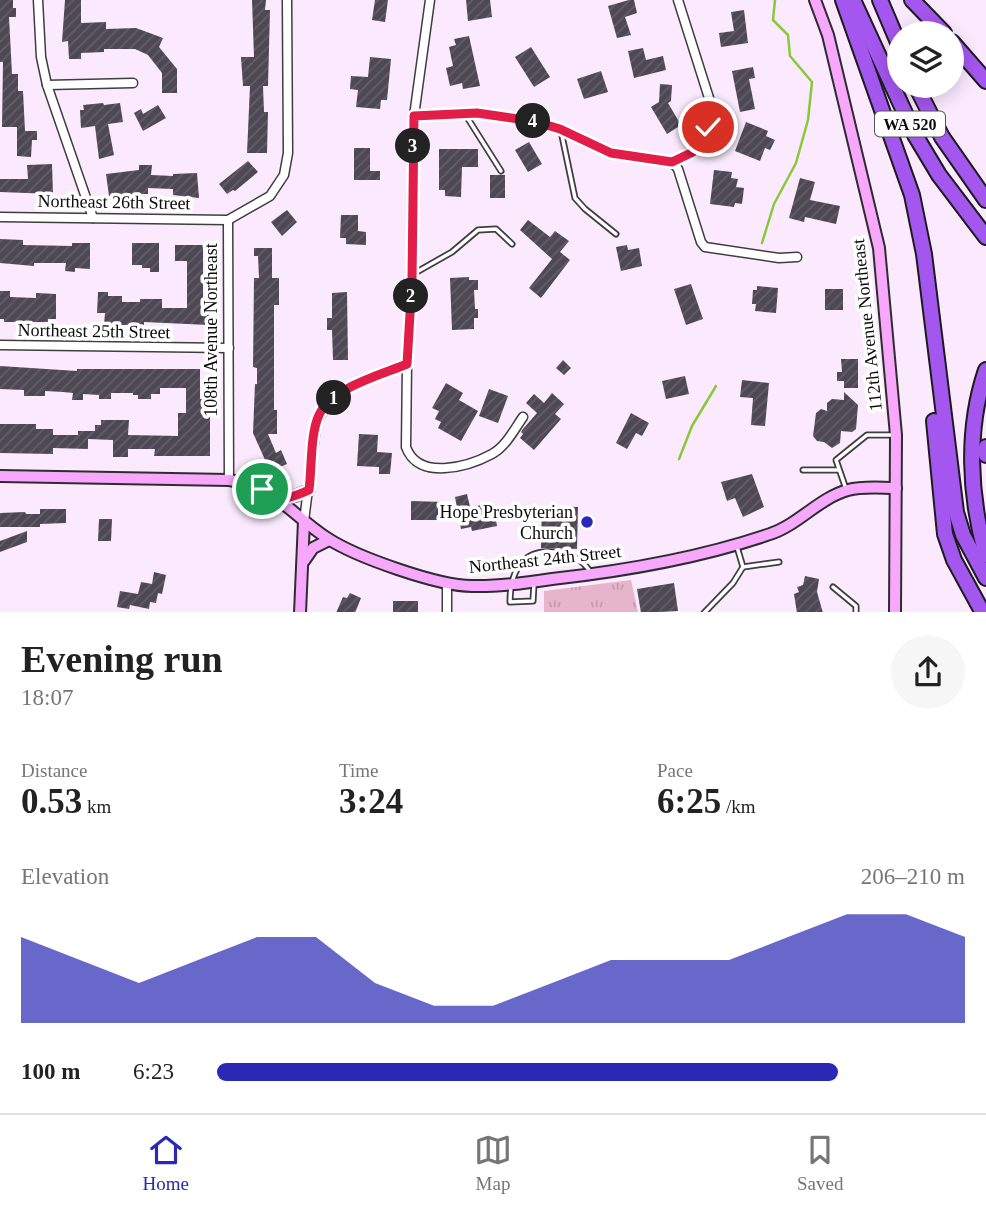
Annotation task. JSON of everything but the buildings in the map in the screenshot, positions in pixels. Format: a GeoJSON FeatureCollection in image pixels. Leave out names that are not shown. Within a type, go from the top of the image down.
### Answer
{"type":"FeatureCollection","features":[{"type":"Feature","properties":{"kind":"highway"},"geometry":{"type":"LineString","coordinates":[[843,0],[912,195],[924,254],[956,512],[963,535],[982,560]]}},
{"type":"Feature","properties":{"kind":"highway","name":"WA 520"},"geometry":{"type":"LineString","coordinates":[[853,0],[915,135],[939,175],[986,237]]}},
{"type":"Feature","properties":{"kind":"highway"},"geometry":{"type":"LineString","coordinates":[[880,0],[889,21]]}},
{"type":"Feature","properties":{"kind":"highway"},"geometry":{"type":"LineString","coordinates":[[912,0],[932,21]]}},
{"type":"Feature","properties":{"kind":"highway"},"geometry":{"type":"LineString","coordinates":[[964,53],[986,72]]}},
{"type":"Feature","properties":{"kind":"highway"},"geometry":{"type":"LineString","coordinates":[[964,55],[986,81]]}},
{"type":"Feature","properties":{"kind":"highway","name":"WA 520"},"geometry":{"type":"LineString","coordinates":[[922,98],[942,137],[986,200]]}},
{"type":"Feature","properties":{"kind":"highway"},"geometry":{"type":"LineString","coordinates":[[928,290],[933,405],[945,534],[954,560],[983,612]]}},
{"type":"Feature","properties":{"kind":"highway"},"geometry":{"type":"LineString","coordinates":[[986,370],[975,420],[972,466],[986,578]]}},
{"type":"Feature","properties":{"kind":"highway"},"geometry":{"type":"LineString","coordinates":[[986,447],[986,456]]}},
{"type":"Feature","properties":{"kind":"main road","name":"112th Avenue Northeast"},"geometry":{"type":"LineString","coordinates":[[815,0],[828,34],[879,248],[896,435],[895,612]]}},
{"type":"Feature","properties":{"kind":"main road","name":"Northeast 24th Street"},"geometry":{"type":"LineString","coordinates":[[0,476],[229,480],[248,483],[278,498],[329,540],[447,585],[474,587],[592,575],[737,545],[774,533],[846,490],[867,487],[896,488]]}},
{"type":"Feature","properties":{"kind":"main road"},"geometry":{"type":"LineString","coordinates":[[278,498],[295,496],[309,490]]}},
{"type":"Feature","properties":{"kind":"main road"},"geometry":{"type":"LineString","coordinates":[[300,612],[304,521]]}},
{"type":"Feature","properties":{"kind":"main road"},"geometry":{"type":"LineString","coordinates":[[301,566],[313,548],[329,540]]}},
{"type":"Feature","properties":{"kind":"street"},"geometry":{"type":"LineString","coordinates":[[38,0],[41,57],[47,85],[93,218]]}},
{"type":"Feature","properties":{"kind":"street","name":"108th Avenue Northeast"},"geometry":{"type":"LineString","coordinates":[[229,480],[228,219],[270,196],[284,175],[288,153],[287,0]]}},
{"type":"Feature","properties":{"kind":"street"},"geometry":{"type":"LineString","coordinates":[[430,0],[414,116],[412,274],[405,447],[408,455],[415,461],[441,470],[455,468],[492,454],[505,444],[523,417]]}},
{"type":"Feature","properties":{"kind":"street"},"geometry":{"type":"LineString","coordinates":[[414,116],[477,113],[533,121],[560,129],[611,153],[672,162],[693,152],[703,141],[711,112],[678,0]]}},
{"type":"Feature","properties":{"kind":"street"},"geometry":{"type":"LineString","coordinates":[[47,85],[132,83]]}},
{"type":"Feature","properties":{"kind":"street"},"geometry":{"type":"LineString","coordinates":[[672,162],[678,169],[701,242],[705,247],[779,258],[797,257]]}},
{"type":"Feature","properties":{"kind":"street","name":"Northeast 26th Street"},"geometry":{"type":"LineString","coordinates":[[0,217],[228,219]]}},
{"type":"Feature","properties":{"kind":"street","name":"Northeast 25th Street"},"geometry":{"type":"LineString","coordinates":[[0,345],[229,348]]}},
{"type":"Feature","properties":{"kind":"street"},"geometry":{"type":"LineString","coordinates":[[304,521],[316,426],[327,403],[345,390],[407,364]]}},
{"type":"Feature","properties":{"kind":"street"},"geometry":{"type":"LineString","coordinates":[[447,585],[447,612]]}},
{"type":"Feature","properties":{"kind":"lane"},"geometry":{"type":"LineString","coordinates":[[465,113],[501,171]]}},
{"type":"Feature","properties":{"kind":"lane"},"geometry":{"type":"LineString","coordinates":[[560,129],[575,198],[584,209],[616,234]]}},
{"type":"Feature","properties":{"kind":"lane"},"geometry":{"type":"LineString","coordinates":[[412,274],[452,252],[478,230],[496,229],[512,244]]}},
{"type":"Feature","properties":{"kind":"lane"},"geometry":{"type":"LineString","coordinates":[[846,490],[836,460],[867,435],[896,435]]}},
{"type":"Feature","properties":{"kind":"lane"},"geometry":{"type":"LineString","coordinates":[[803,470],[838,470]]}},
{"type":"Feature","properties":{"kind":"lane"},"geometry":{"type":"LineString","coordinates":[[704,612],[733,583],[743,567],[737,545]]}},
{"type":"Feature","properties":{"kind":"lane"},"geometry":{"type":"LineString","coordinates":[[534,582],[533,601],[510,602],[510,584],[525,559],[532,554],[547,552],[579,559],[592,575]]}},
{"type":"Feature","properties":{"kind":"lane"},"geometry":{"type":"LineString","coordinates":[[743,567],[779,562]]}},
{"type":"Feature","properties":{"kind":"lane"},"geometry":{"type":"LineString","coordinates":[[832,587],[856,606],[856,612]]}},
{"type":"Feature","properties":{"kind":"green space"},"geometry":{"type":"Polygon","coordinates":[[[631,580],[638,612],[544,612],[544,591],[631,580]]]}},
{"type":"Feature","properties":{"kind":"waterway"},"geometry":{"type":"LineString","coordinates":[[762,243],[774,204],[796,163],[808,120],[812,82],[790,56],[788,35],[773,20],[775,0]]}},
{"type":"Feature","properties":{"kind":"waterway"},"geometry":{"type":"LineString","coordinates":[[679,459],[692,426],[716,386]]}},
{"type":"Feature","properties":{"kind":"place","name":"Hope Presbyterian Church"},"geometry":{"type":"Point","coordinates":[587,522]}},
{"type":"Feature","properties":{"kind":"route"},"geometry":{"type":"LineString","coordinates":[[262,489],[278,498],[295,496],[309,490],[316,426],[327,403],[345,390],[407,364],[412,280],[414,116],[477,113],[533,121],[560,129],[611,153],[672,162],[693,152],[703,141],[708,127]]}}]}
